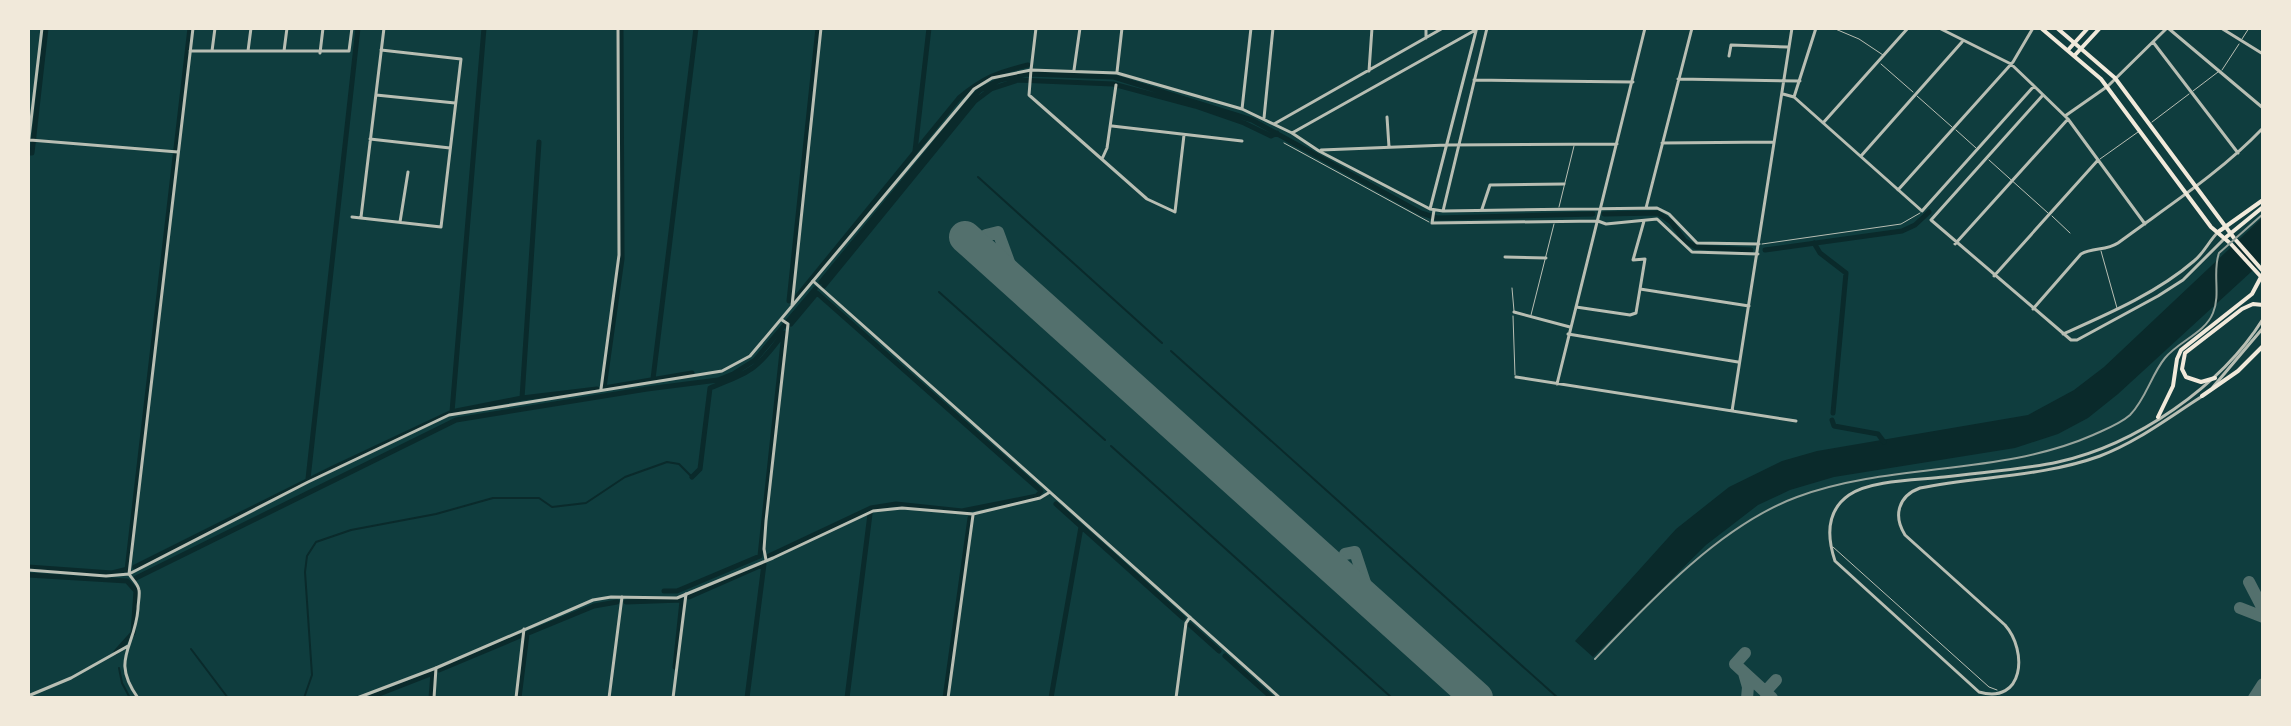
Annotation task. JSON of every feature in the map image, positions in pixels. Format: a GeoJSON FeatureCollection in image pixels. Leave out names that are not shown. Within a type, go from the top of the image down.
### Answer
{"type":"FeatureCollection","features":[{"type":"Feature","properties":{"kind":"main road"},"geometry":{"type":"LineString","coordinates":[[2041,28],[2108,86],[2218,232],[2233,242]]}},
{"type":"Feature","properties":{"kind":"main road"},"geometry":{"type":"LineString","coordinates":[[2057,28],[2115,78],[2233,242],[2261,274],[2252,294],[2181,350],[2173,386],[2158,417]]}},
{"type":"Feature","properties":{"kind":"main road"},"geometry":{"type":"LineString","coordinates":[[2068,50],[2088,28]]}},
{"type":"Feature","properties":{"kind":"main road"},"geometry":{"type":"LineString","coordinates":[[2075,55],[2100,28]]}},
{"type":"Feature","properties":{"kind":"main road"},"geometry":{"type":"LineString","coordinates":[[2218,232],[2263,200]]}},
{"type":"Feature","properties":{"kind":"main road"},"geometry":{"type":"LineString","coordinates":[[2225,238],[2263,207]]}},
{"type":"Feature","properties":{"kind":"main road"},"geometry":{"type":"LineString","coordinates":[[2215,378],[2201,382],[2186,377],[2182,369],[2185,353],[2242,309],[2253,304],[2263,305]]}},
{"type":"Feature","properties":{"kind":"main road"},"geometry":{"type":"LineString","coordinates":[[2202,396],[2238,371],[2263,346]]}},
{"type":"Feature","properties":{"kind":"street"},"geometry":{"type":"LineString","coordinates":[[28,146],[42,28]]}},
{"type":"Feature","properties":{"kind":"street"},"geometry":{"type":"LineString","coordinates":[[138,698],[123,664],[137,626],[139,591],[129,574],[193,28]]}},
{"type":"Feature","properties":{"kind":"street"},"geometry":{"type":"LineString","coordinates":[[212,51],[215,28]]}},
{"type":"Feature","properties":{"kind":"street"},"geometry":{"type":"LineString","coordinates":[[248,51],[251,28]]}},
{"type":"Feature","properties":{"kind":"street"},"geometry":{"type":"LineString","coordinates":[[284,51],[287,28]]}},
{"type":"Feature","properties":{"kind":"street"},"geometry":{"type":"LineString","coordinates":[[320,53],[323,28]]}},
{"type":"Feature","properties":{"kind":"street"},"geometry":{"type":"LineString","coordinates":[[190,51],[349,51],[352,28]]}},
{"type":"Feature","properties":{"kind":"street"},"geometry":{"type":"LineString","coordinates":[[361,217],[384,28]]}},
{"type":"Feature","properties":{"kind":"street"},"geometry":{"type":"LineString","coordinates":[[601,389],[619,255],[618,28]]}},
{"type":"Feature","properties":{"kind":"street"},"geometry":{"type":"LineString","coordinates":[[791,310],[821,28]]}},
{"type":"Feature","properties":{"kind":"street"},"geometry":{"type":"LineString","coordinates":[[1036,28],[1029,95],[1147,199],[1175,212],[1184,135]]}},
{"type":"Feature","properties":{"kind":"street"},"geometry":{"type":"LineString","coordinates":[[1074,70],[1080,28]]}},
{"type":"Feature","properties":{"kind":"street"},"geometry":{"type":"LineString","coordinates":[[1117,74],[1122,28]]}},
{"type":"Feature","properties":{"kind":"street"},"geometry":{"type":"LineString","coordinates":[[1242,109],[1251,28]]}},
{"type":"Feature","properties":{"kind":"street"},"geometry":{"type":"LineString","coordinates":[[1264,118],[1273,28]]}},
{"type":"Feature","properties":{"kind":"street"},"geometry":{"type":"LineString","coordinates":[[1369,71],[1372,28]]}},
{"type":"Feature","properties":{"kind":"street"},"geometry":{"type":"LineString","coordinates":[[1426,28],[1426,38]]}},
{"type":"Feature","properties":{"kind":"street"},"geometry":{"type":"LineString","coordinates":[[1274,124],[1443,28]]}},
{"type":"Feature","properties":{"kind":"street"},"geometry":{"type":"LineString","coordinates":[[1443,211],[1487,28]]}},
{"type":"Feature","properties":{"kind":"street"},"geometry":{"type":"LineString","coordinates":[[1557,384],[1645,28]]}},
{"type":"Feature","properties":{"kind":"street"},"geometry":{"type":"LineString","coordinates":[[1646,208],[1692,28]]}},
{"type":"Feature","properties":{"kind":"street"},"geometry":{"type":"LineString","coordinates":[[1732,411],[1792,28]]}},
{"type":"Feature","properties":{"kind":"street"},"geometry":{"type":"LineString","coordinates":[[1794,97],[1816,28]]}},
{"type":"Feature","properties":{"kind":"street"},"geometry":{"type":"LineString","coordinates":[[1823,123],[1908,28]]}},
{"type":"Feature","properties":{"kind":"street"},"geometry":{"type":"LineString","coordinates":[[1939,28],[2011,64],[2066,118],[2145,224]]}},
{"type":"Feature","properties":{"kind":"street"},"geometry":{"type":"LineString","coordinates":[[1898,190],[2011,64],[2033,28]]}},
{"type":"Feature","properties":{"kind":"street"},"geometry":{"type":"LineString","coordinates":[[1955,244],[2066,118],[2108,86],[2168,28],[2263,108]]}},
{"type":"Feature","properties":{"kind":"street"},"geometry":{"type":"LineString","coordinates":[[2221,28],[2263,54]]}},
{"type":"Feature","properties":{"kind":"street"},"geometry":{"type":"LineString","coordinates":[[1292,133],[1477,29]]}},
{"type":"Feature","properties":{"kind":"street"},"geometry":{"type":"LineString","coordinates":[[1477,29],[1447,145],[1432,222],[1598,221],[1606,224],[1657,219],[1692,252],[1758,254]]}},
{"type":"Feature","properties":{"kind":"street"},"geometry":{"type":"LineString","coordinates":[[1861,156],[1963,40]]}},
{"type":"Feature","properties":{"kind":"street"},"geometry":{"type":"LineString","coordinates":[[2153,42],[2238,153]]}},
{"type":"Feature","properties":{"kind":"street"},"geometry":{"type":"LineString","coordinates":[[1729,56],[1731,45],[1790,47]]}},
{"type":"Feature","properties":{"kind":"street"},"geometry":{"type":"LineString","coordinates":[[352,217],[441,227],[461,59],[381,50]]}},
{"type":"Feature","properties":{"kind":"street"},"geometry":{"type":"LineString","coordinates":[[28,570],[106,576],[129,574],[308,482],[449,415],[732,368],[750,356],[784,321],[974,89],[992,78],[1031,71],[1074,70],[1117,74],[1242,109],[1292,133],[1319,151],[1432,211],[1646,208],[1665,211],[1697,243],[1759,244]]}},
{"type":"Feature","properties":{"kind":"street"},"geometry":{"type":"LineString","coordinates":[[1678,79],[1800,81]]}},
{"type":"Feature","properties":{"kind":"street"},"geometry":{"type":"LineString","coordinates":[[1474,80],[1633,82]]}},
{"type":"Feature","properties":{"kind":"street"},"geometry":{"type":"LineString","coordinates":[[1102,159],[1112,126],[1116,85]]}},
{"type":"Feature","properties":{"kind":"street"},"geometry":{"type":"LineString","coordinates":[[1783,94],[1794,97],[1922,211],[2034,86]]}},
{"type":"Feature","properties":{"kind":"street"},"geometry":{"type":"LineString","coordinates":[[376,95],[455,103]]}},
{"type":"Feature","properties":{"kind":"street"},"geometry":{"type":"LineString","coordinates":[[2043,95],[1931,220],[1955,244],[2063,334],[2073,341],[2158,296],[2195,270],[2225,238]]}},
{"type":"Feature","properties":{"kind":"street"},"geometry":{"type":"LineString","coordinates":[[1387,117],[1389,147]]}},
{"type":"Feature","properties":{"kind":"street"},"geometry":{"type":"LineString","coordinates":[[1112,126],[1242,141]]}},
{"type":"Feature","properties":{"kind":"street"},"geometry":{"type":"LineString","coordinates":[[2033,309],[2081,254],[2112,247],[2196,187],[2263,128]]}},
{"type":"Feature","properties":{"kind":"street"},"geometry":{"type":"LineString","coordinates":[[370,139],[451,148]]}},
{"type":"Feature","properties":{"kind":"street"},"geometry":{"type":"LineString","coordinates":[[30,140],[178,152]]}},
{"type":"Feature","properties":{"kind":"street"},"geometry":{"type":"LineString","coordinates":[[1662,143],[1775,142]]}},
{"type":"Feature","properties":{"kind":"street"},"geometry":{"type":"LineString","coordinates":[[1319,151],[1447,145],[1617,144]]}},
{"type":"Feature","properties":{"kind":"street"},"geometry":{"type":"LineString","coordinates":[[1994,276],[2098,160]]}},
{"type":"Feature","properties":{"kind":"street"},"geometry":{"type":"LineString","coordinates":[[400,222],[408,172]]}},
{"type":"Feature","properties":{"kind":"street"},"geometry":{"type":"LineString","coordinates":[[1482,211],[1490,185],[1564,184]]}},
{"type":"Feature","properties":{"kind":"street"},"geometry":{"type":"LineString","coordinates":[[1575,307],[1634,314],[1645,259],[1633,260],[1644,221]]}},
{"type":"Feature","properties":{"kind":"street"},"geometry":{"type":"LineString","coordinates":[[2063,334],[2117,309],[2182,270],[2218,232]]}},
{"type":"Feature","properties":{"kind":"street"},"geometry":{"type":"LineString","coordinates":[[2207,247],[2212,253]]}},
{"type":"Feature","properties":{"kind":"street"},"geometry":{"type":"LineString","coordinates":[[1505,257],[1546,258]]}},
{"type":"Feature","properties":{"kind":"street"},"geometry":{"type":"LineString","coordinates":[[814,282],[1280,698]]}},
{"type":"Feature","properties":{"kind":"street"},"geometry":{"type":"LineString","coordinates":[[1640,289],[1749,306]]}},
{"type":"Feature","properties":{"kind":"street"},"geometry":{"type":"LineString","coordinates":[[1514,312],[1570,327]]}},
{"type":"Feature","properties":{"kind":"street"},"geometry":{"type":"LineString","coordinates":[[2263,319],[2215,378],[2126,437],[2058,462],[1881,484],[1850,494],[1835,509],[1830,527],[1831,545],[1840,568],[1979,692],[1992,695],[2003,691],[2012,685],[2019,672],[2019,651],[2013,635],[1905,535],[1898,511],[1908,493],[1920,488],[2068,466],[2104,454],[2144,434],[2202,396],[2263,328]]}},
{"type":"Feature","properties":{"kind":"street"},"geometry":{"type":"LineString","coordinates":[[766,560],[766,521],[784,321]]}},
{"type":"Feature","properties":{"kind":"street"},"geometry":{"type":"LineString","coordinates":[[1568,334],[1740,362]]}},
{"type":"Feature","properties":{"kind":"street"},"geometry":{"type":"LineString","coordinates":[[1516,377],[1796,421]]}},
{"type":"Feature","properties":{"kind":"street"},"geometry":{"type":"LineString","coordinates":[[2016,468],[2017,474]]}},
{"type":"Feature","properties":{"kind":"street"},"geometry":{"type":"LineString","coordinates":[[357,698],[436,668],[593,600],[670,598],[686,594],[873,511],[902,508],[973,514],[1040,498],[1050,492]]}},
{"type":"Feature","properties":{"kind":"street"},"geometry":{"type":"LineString","coordinates":[[948,698],[973,514]]}},
{"type":"Feature","properties":{"kind":"street"},"geometry":{"type":"LineString","coordinates":[[673,698],[686,594]]}},
{"type":"Feature","properties":{"kind":"street"},"geometry":{"type":"LineString","coordinates":[[609,698],[622,597]]}},
{"type":"Feature","properties":{"kind":"street"},"geometry":{"type":"LineString","coordinates":[[1176,698],[1186,623],[1190,617]]}},
{"type":"Feature","properties":{"kind":"street"},"geometry":{"type":"LineString","coordinates":[[516,698],[524,629]]}},
{"type":"Feature","properties":{"kind":"street"},"geometry":{"type":"LineString","coordinates":[[28,696],[89,669],[129,645]]}},
{"type":"Feature","properties":{"kind":"street"},"geometry":{"type":"LineString","coordinates":[[434,698],[436,668]]}},
{"type":"Feature","properties":{"kind":"lane"},"geometry":{"type":"LineString","coordinates":[[1833,28],[1859,39],[1884,55]]}},
{"type":"Feature","properties":{"kind":"lane"},"geometry":{"type":"LineString","coordinates":[[2150,124],[2223,69],[2249,28]]}},
{"type":"Feature","properties":{"kind":"lane"},"geometry":{"type":"LineString","coordinates":[[1878,61],[1978,150]]}},
{"type":"Feature","properties":{"kind":"lane"},"geometry":{"type":"LineString","coordinates":[[1116,85],[1117,74]]}},
{"type":"Feature","properties":{"kind":"lane"},"geometry":{"type":"LineString","coordinates":[[2098,160],[2141,130]]}},
{"type":"Feature","properties":{"kind":"lane"},"geometry":{"type":"LineString","coordinates":[[1284,143],[1432,222]]}},
{"type":"Feature","properties":{"kind":"lane"},"geometry":{"type":"LineString","coordinates":[[1558,209],[1574,145]]}},
{"type":"Feature","properties":{"kind":"lane"},"geometry":{"type":"LineString","coordinates":[[1987,159],[2070,233]]}},
{"type":"Feature","properties":{"kind":"lane"},"geometry":{"type":"LineString","coordinates":[[1759,244],[1901,224],[1922,211]]}},
{"type":"Feature","properties":{"kind":"lane"},"geometry":{"type":"LineString","coordinates":[[1531,317],[1555,221]]}},
{"type":"Feature","properties":{"kind":"lane"},"geometry":{"type":"LineString","coordinates":[[2101,249],[2117,309]]}},
{"type":"Feature","properties":{"kind":"lane"},"geometry":{"type":"LineString","coordinates":[[1512,288],[1516,377]]}},
{"type":"Feature","properties":{"kind":"lane"},"geometry":{"type":"LineString","coordinates":[[1831,545],[1989,687],[2003,691]]}},
{"type":"Feature","properties":{"kind":"water"},"geometry":{"type":"Polygon","coordinates":[[[2263,217],[2263,261],[2088,418],[2058,434],[2015,448],[1834,477],[1790,490],[1758,505],[1706,545],[1593,657],[1575,641],[1676,529],[1729,487],[1782,461],[1817,451],[2028,415],[2074,390],[2104,367],[2263,217]]]}},
{"type":"Feature","properties":{"kind":"waterway"},"geometry":{"type":"LineString","coordinates":[[28,153],[32,153],[46,28]]}},
{"type":"Feature","properties":{"kind":"waterway"},"geometry":{"type":"LineString","coordinates":[[127,570],[190,28]]}},
{"type":"Feature","properties":{"kind":"waterway"},"geometry":{"type":"LineString","coordinates":[[308,479],[358,28]]}},
{"type":"Feature","properties":{"kind":"waterway"},"geometry":{"type":"LineString","coordinates":[[135,567],[452,412],[484,28]]}},
{"type":"Feature","properties":{"kind":"waterway"},"geometry":{"type":"LineString","coordinates":[[604,388],[622,259],[621,28]]}},
{"type":"Feature","properties":{"kind":"waterway"},"geometry":{"type":"LineString","coordinates":[[653,379],[696,28]]}},
{"type":"Feature","properties":{"kind":"waterway"},"geometry":{"type":"LineString","coordinates":[[789,301],[818,28]]}},
{"type":"Feature","properties":{"kind":"waterway"},"geometry":{"type":"LineString","coordinates":[[915,151],[929,28]]}},
{"type":"Feature","properties":{"kind":"waterway"},"geometry":{"type":"LineString","coordinates":[[795,299],[959,98],[991,77],[1028,65]]}},
{"type":"Feature","properties":{"kind":"waterway"},"geometry":{"type":"LineString","coordinates":[[821,282],[971,99],[980,90],[1000,80],[1027,74],[1114,77],[1252,120],[1421,213],[1437,218],[1593,214]]}},
{"type":"Feature","properties":{"kind":"waterway"},"geometry":{"type":"LineString","coordinates":[[824,286],[975,101],[991,89],[1018,80],[1113,84],[1195,106],[1271,136],[1277,133]]}},
{"type":"Feature","properties":{"kind":"waterway"},"geometry":{"type":"LineString","coordinates":[[522,398],[539,142]]}},
{"type":"Feature","properties":{"kind":"waterway"},"geometry":{"type":"LineString","coordinates":[[978,177],[1162,343]]}},
{"type":"Feature","properties":{"kind":"waterway"},"geometry":{"type":"LineString","coordinates":[[1765,250],[1902,231],[1915,225],[1929,212]]}},
{"type":"Feature","properties":{"kind":"waterway"},"geometry":{"type":"LineString","coordinates":[[1604,214],[1658,213],[1671,222],[1685,241],[1696,247],[1751,250]]}},
{"type":"Feature","properties":{"kind":"waterway"},"geometry":{"type":"LineString","coordinates":[[1814,243],[1820,253],[1846,273],[1833,413]]}},
{"type":"Feature","properties":{"kind":"waterway"},"geometry":{"type":"LineString","coordinates":[[136,578],[456,420],[718,380],[733,374],[755,360],[815,289]]}},
{"type":"Feature","properties":{"kind":"waterway"},"geometry":{"type":"LineString","coordinates":[[939,292],[1105,440]]}},
{"type":"Feature","properties":{"kind":"waterway"},"geometry":{"type":"LineString","coordinates":[[769,556],[871,508],[896,504],[962,511],[1037,496],[1041,491],[817,293],[791,324]]}},
{"type":"Feature","properties":{"kind":"waterway"},"geometry":{"type":"LineString","coordinates":[[664,591],[677,591],[760,556],[784,333]]}},
{"type":"Feature","properties":{"kind":"waterway"},"geometry":{"type":"LineString","coordinates":[[692,477],[700,469],[710,388],[752,368],[783,334]]}},
{"type":"Feature","properties":{"kind":"waterway"},"geometry":{"type":"LineString","coordinates":[[1171,351],[1558,698]]}},
{"type":"Feature","properties":{"kind":"waterway"},"geometry":{"type":"LineString","coordinates":[[604,388],[692,373]]}},
{"type":"Feature","properties":{"kind":"waterway"},"geometry":{"type":"LineString","coordinates":[[456,411],[522,398],[597,389]]}},
{"type":"Feature","properties":{"kind":"waterway"},"geometry":{"type":"LineString","coordinates":[[1832,420],[1834,426],[1878,434],[1884,442]]}},
{"type":"Feature","properties":{"kind":"waterway"},"geometry":{"type":"LineString","coordinates":[[1111,446],[1392,698]]}},
{"type":"Feature","properties":{"kind":"waterway"},"geometry":{"type":"LineString","coordinates":[[304,698],[312,675],[305,572],[307,556],[316,542],[351,530],[436,514],[493,498],[539,498],[552,507],[586,503],[625,477],[667,462],[679,464],[692,477]]}},
{"type":"Feature","properties":{"kind":"waterway"},"geometry":{"type":"LineString","coordinates":[[1056,504],[1183,618]]}},
{"type":"Feature","properties":{"kind":"waterway"},"geometry":{"type":"LineString","coordinates":[[847,698],[870,514]]}},
{"type":"Feature","properties":{"kind":"waterway"},"geometry":{"type":"LineString","coordinates":[[945,698],[970,518]]}},
{"type":"Feature","properties":{"kind":"waterway"},"geometry":{"type":"LineString","coordinates":[[1051,698],[1081,527]]}},
{"type":"Feature","properties":{"kind":"waterway"},"geometry":{"type":"LineString","coordinates":[[689,597],[764,564],[747,698]]}},
{"type":"Feature","properties":{"kind":"waterway"},"geometry":{"type":"LineString","coordinates":[[28,567],[112,573],[128,569]]}},
{"type":"Feature","properties":{"kind":"waterway"},"geometry":{"type":"LineString","coordinates":[[28,575],[127,581],[136,591],[133,633],[116,652]]}},
{"type":"Feature","properties":{"kind":"waterway"},"geometry":{"type":"LineString","coordinates":[[626,602],[682,600]]}},
{"type":"Feature","properties":{"kind":"waterway"},"geometry":{"type":"LineString","coordinates":[[675,667],[682,601]]}},
{"type":"Feature","properties":{"kind":"waterway"},"geometry":{"type":"LineString","coordinates":[[526,634],[594,606],[617,602]]}},
{"type":"Feature","properties":{"kind":"waterway"},"geometry":{"type":"LineString","coordinates":[[1190,625],[1219,651]]}},
{"type":"Feature","properties":{"kind":"waterway"},"geometry":{"type":"LineString","coordinates":[[519,698],[527,634]]}},
{"type":"Feature","properties":{"kind":"waterway"},"geometry":{"type":"LineString","coordinates":[[439,670],[520,636]]}},
{"type":"Feature","properties":{"kind":"waterway"},"geometry":{"type":"LineString","coordinates":[[191,649],[228,698]]}},
{"type":"Feature","properties":{"kind":"waterway"},"geometry":{"type":"LineString","coordinates":[[1225,656],[1272,698]]}},
{"type":"Feature","properties":{"kind":"waterway"},"geometry":{"type":"LineString","coordinates":[[119,668],[130,698]]}},
{"type":"Feature","properties":{"kind":"waterway"},"geometry":{"type":"LineString","coordinates":[[369,698],[433,673],[431,698]]}},
{"type":"Feature","properties":{"kind":"taxiway"},"geometry":{"type":"LineString","coordinates":[[986,235],[998,232],[1017,284]]}},
{"type":"Feature","properties":{"kind":"taxiway"},"geometry":{"type":"LineString","coordinates":[[1345,554],[1355,552],[1372,604]]}},
{"type":"Feature","properties":{"kind":"taxiway"},"geometry":{"type":"LineString","coordinates":[[2249,582],[2263,609]]}},
{"type":"Feature","properties":{"kind":"taxiway"},"geometry":{"type":"LineString","coordinates":[[2240,608],[2263,617]]}},
{"type":"Feature","properties":{"kind":"taxiway"},"geometry":{"type":"LineString","coordinates":[[1745,653],[1735,664],[1772,698]]}},
{"type":"Feature","properties":{"kind":"taxiway"},"geometry":{"type":"LineString","coordinates":[[1744,673],[1747,698]]}},
{"type":"Feature","properties":{"kind":"taxiway"},"geometry":{"type":"LineString","coordinates":[[1765,692],[1776,680]]}},
{"type":"Feature","properties":{"kind":"taxiway"},"geometry":{"type":"LineString","coordinates":[[2254,698],[2263,684]]}},
{"type":"Feature","properties":{"kind":"runway"},"geometry":{"type":"LineString","coordinates":[[965,237],[1477,698]]}},
{"type":"Feature","properties":{"kind":"tram line"},"geometry":{"type":"LineString","coordinates":[[1595,659],[1663,590],[1714,545],[1741,526],[1797,497],[1870,478],[2021,457],[2057,448],[2122,421],[2136,409],[2165,358],[2209,320],[2215,306],[2219,253],[2263,214]]}}]}
